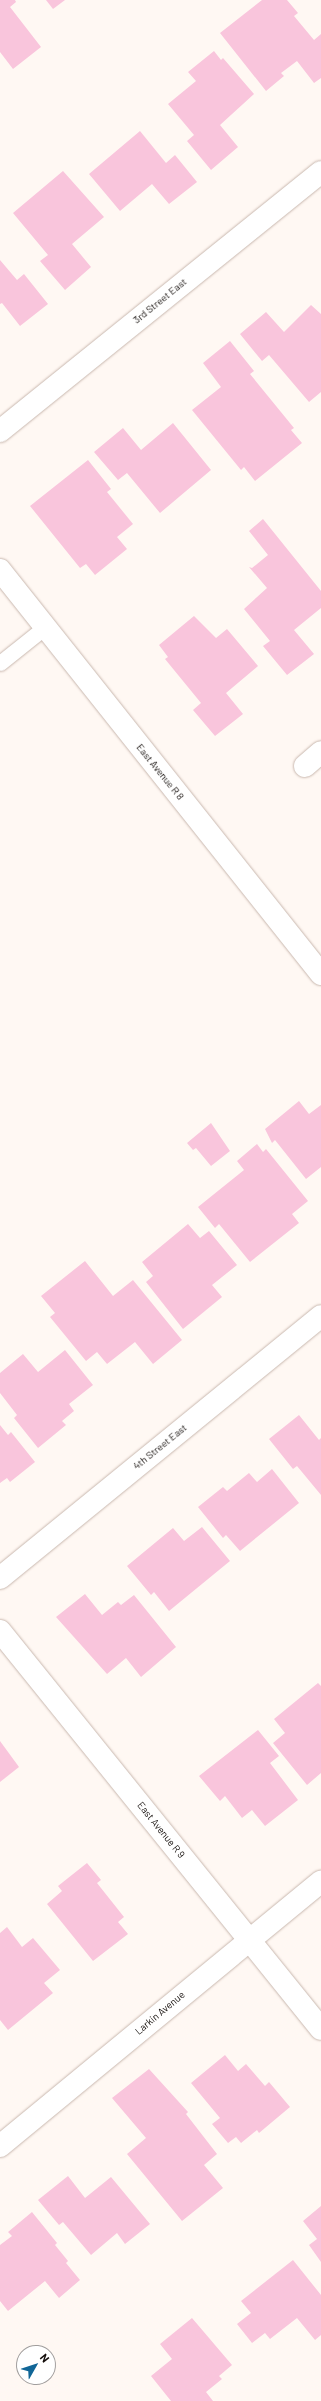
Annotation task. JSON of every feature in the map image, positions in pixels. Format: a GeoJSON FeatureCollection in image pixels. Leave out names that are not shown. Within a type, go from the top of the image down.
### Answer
{"type":"FeatureCollection","features":[{"type":"Feature","properties":{"kind":"street","name":"3rd Street East"},"geometry":{"type":"LineString","coordinates":[[0,431],[321,172]]}},
{"type":"Feature","properties":{"kind":"street","name":"East Avenue R 8"},"geometry":{"type":"LineString","coordinates":[[0,570],[321,974]]}},
{"type":"Feature","properties":{"kind":"street"},"geometry":{"type":"LineString","coordinates":[[305,766],[321,752]]}},
{"type":"Feature","properties":{"kind":"street","name":"4th Street East"},"geometry":{"type":"LineString","coordinates":[[0,1578],[321,1316]]}},
{"type":"Feature","properties":{"kind":"street","name":"East Avenue R 9"},"geometry":{"type":"LineString","coordinates":[[0,1631],[250,1939],[321,2029]]}},
{"type":"Feature","properties":{"kind":"street","name":"Larkin Avenue"},"geometry":{"type":"LineString","coordinates":[[0,2146],[321,1881]]}},
{"type":"Feature","properties":{"kind":"lane"},"geometry":{"type":"LineString","coordinates":[[0,663],[45,627]]}},
{"type":"Feature","properties":{"kind":"building"},"geometry":{"type":"Polygon","coordinates":[[[0,0],[15,0],[16,2],[10,7],[41,47],[13,69],[0,52],[0,0]]]}},
{"type":"Feature","properties":{"kind":"building"},"geometry":{"type":"Polygon","coordinates":[[[46,0],[65,0],[53,9],[46,0]]]}},
{"type":"Feature","properties":{"kind":"building"},"geometry":{"type":"Polygon","coordinates":[[[262,0],[287,0],[298,13],[294,16],[314,40],[321,34],[321,78],[314,83],[297,61],[281,73],[284,76],[266,91],[220,33],[262,0]]]}},
{"type":"Feature","properties":{"kind":"building"},"geometry":{"type":"Polygon","coordinates":[[[214,51],[221,60],[223,58],[254,94],[220,125],[238,147],[211,170],[187,141],[194,135],[168,104],[196,81],[188,72],[214,51]]]}},
{"type":"Feature","properties":{"kind":"building"},"geometry":{"type":"Polygon","coordinates":[[[140,131],[166,163],[175,155],[197,182],[169,204],[152,184],[120,211],[89,174],[140,131]]]}},
{"type":"Feature","properties":{"kind":"building"},"geometry":{"type":"Polygon","coordinates":[[[63,171],[104,217],[72,244],[91,267],[65,290],[40,261],[48,255],[13,213],[63,171]]]}},
{"type":"Feature","properties":{"kind":"building"},"geometry":{"type":"Polygon","coordinates":[[[0,260],[17,280],[24,274],[48,304],[20,326],[2,303],[0,304],[0,260]]]}},
{"type":"Feature","properties":{"kind":"building"},"geometry":{"type":"Polygon","coordinates":[[[311,305],[321,314],[321,392],[309,402],[269,355],[262,361],[240,334],[266,312],[284,332],[311,305]]]}},
{"type":"Feature","properties":{"kind":"building"},"geometry":{"type":"Polygon","coordinates":[[[230,341],[254,371],[250,374],[294,428],[291,430],[302,443],[255,481],[244,467],[241,470],[192,410],[221,387],[203,363],[230,341]]]}},
{"type":"Feature","properties":{"kind":"building"},"geometry":{"type":"Polygon","coordinates":[[[173,423],[211,470],[160,513],[127,473],[118,480],[94,452],[123,428],[141,450],[173,423]]]}},
{"type":"Feature","properties":{"kind":"building"},"geometry":{"type":"Polygon","coordinates":[[[88,460],[111,489],[107,492],[133,524],[117,537],[127,549],[95,575],[86,564],[80,568],[30,506],[88,460]]]}},
{"type":"Feature","properties":{"kind":"building"},"geometry":{"type":"Polygon","coordinates":[[[263,519],[321,591],[321,608],[294,630],[314,654],[287,675],[263,646],[270,641],[244,609],[267,588],[249,567],[252,568],[268,555],[249,531],[263,519]]]}},
{"type":"Feature","properties":{"kind":"building"},"geometry":{"type":"Polygon","coordinates":[[[194,616],[216,638],[227,629],[258,666],[226,693],[243,714],[215,736],[193,710],[201,703],[165,659],[168,657],[159,645],[194,616]]]}},
{"type":"Feature","properties":{"kind":"building"},"geometry":{"type":"Polygon","coordinates":[[[299,1101],[309,1114],[321,1105],[321,1167],[306,1179],[275,1140],[272,1143],[265,1129],[299,1101]]]}},
{"type":"Feature","properties":{"kind":"building"},"geometry":{"type":"Polygon","coordinates":[[[211,1123],[230,1151],[211,1166],[196,1148],[193,1150],[187,1143],[211,1123]]]}},
{"type":"Feature","properties":{"kind":"building"},"geometry":{"type":"Polygon","coordinates":[[[257,1144],[263,1152],[266,1149],[308,1201],[292,1214],[299,1223],[250,1262],[219,1224],[215,1228],[198,1207],[244,1170],[237,1161],[257,1144]]]}},
{"type":"Feature","properties":{"kind":"building"},"geometry":{"type":"Polygon","coordinates":[[[188,1224],[200,1238],[209,1231],[237,1265],[212,1285],[222,1297],[183,1329],[146,1282],[153,1276],[142,1262],[188,1224]]]}},
{"type":"Feature","properties":{"kind":"building"},"geometry":{"type":"Polygon","coordinates":[[[85,1261],[113,1296],[133,1280],[182,1340],[153,1364],[135,1342],[107,1364],[97,1352],[86,1361],[50,1317],[55,1313],[41,1296],[85,1261]]]}},
{"type":"Feature","properties":{"kind":"building"},"geometry":{"type":"Polygon","coordinates":[[[65,1350],[93,1385],[69,1404],[74,1411],[62,1421],[66,1425],[38,1448],[14,1418],[17,1415],[0,1393],[0,1373],[23,1354],[38,1372],[65,1350]]]}},
{"type":"Feature","properties":{"kind":"building"},"geometry":{"type":"Polygon","coordinates":[[[299,1415],[319,1440],[321,1438],[321,1495],[297,1466],[293,1469],[269,1439],[299,1415]]]}},
{"type":"Feature","properties":{"kind":"building"},"geometry":{"type":"Polygon","coordinates":[[[0,1425],[8,1435],[11,1432],[35,1462],[10,1482],[7,1478],[0,1483],[0,1425]]]}},
{"type":"Feature","properties":{"kind":"building"},"geometry":{"type":"Polygon","coordinates":[[[272,1469],[299,1503],[240,1551],[226,1535],[223,1538],[198,1507],[223,1487],[227,1491],[249,1473],[257,1482],[272,1469]]]}},
{"type":"Feature","properties":{"kind":"building"},"geometry":{"type":"Polygon","coordinates":[[[202,1527],[230,1561],[169,1611],[154,1592],[151,1595],[127,1566],[173,1528],[184,1541],[202,1527]]]}},
{"type":"Feature","properties":{"kind":"building"},"geometry":{"type":"Polygon","coordinates":[[[85,1594],[102,1615],[118,1602],[121,1605],[134,1595],[176,1647],[141,1677],[126,1658],[107,1674],[56,1617],[85,1594]]]}},
{"type":"Feature","properties":{"kind":"building"},"geometry":{"type":"Polygon","coordinates":[[[318,1683],[321,1686],[321,1773],[307,1785],[273,1743],[285,1733],[274,1719],[318,1683]]]}},
{"type":"Feature","properties":{"kind":"building"},"geometry":{"type":"Polygon","coordinates":[[[258,1730],[279,1756],[270,1763],[298,1800],[265,1826],[252,1810],[242,1818],[225,1796],[220,1801],[199,1776],[258,1730]]]}},
{"type":"Feature","properties":{"kind":"building"},"geometry":{"type":"Polygon","coordinates":[[[0,1741],[19,1767],[0,1782],[0,1741]]]}},
{"type":"Feature","properties":{"kind":"building"},"geometry":{"type":"Polygon","coordinates":[[[87,1863],[101,1880],[97,1883],[124,1917],[118,1922],[128,1934],[93,1961],[47,1904],[62,1891],[58,1886],[87,1863]]]}},
{"type":"Feature","properties":{"kind":"building"},"geometry":{"type":"Polygon","coordinates":[[[7,1927],[22,1947],[33,1938],[60,1970],[44,1983],[53,1993],[8,2030],[0,2020],[0,1933],[7,1927]]]}},
{"type":"Feature","properties":{"kind":"building"},"geometry":{"type":"Polygon","coordinates":[[[225,2055],[238,2071],[246,2064],[265,2086],[269,2082],[290,2107],[259,2133],[257,2130],[241,2143],[236,2137],[228,2143],[212,2124],[220,2118],[191,2083],[225,2055]]]}},
{"type":"Feature","properties":{"kind":"building"},"geometry":{"type":"Polygon","coordinates":[[[149,2069],[188,2112],[186,2114],[217,2154],[204,2165],[223,2188],[182,2221],[127,2154],[146,2138],[112,2098],[149,2069]]]}},
{"type":"Feature","properties":{"kind":"building"},"geometry":{"type":"Polygon","coordinates":[[[68,2176],[85,2198],[111,2177],[150,2224],[125,2244],[117,2233],[91,2255],[63,2222],[59,2225],[38,2200],[68,2176]]]}},
{"type":"Feature","properties":{"kind":"building"},"geometry":{"type":"Polygon","coordinates":[[[321,2206],[321,2262],[309,2245],[317,2239],[303,2221],[321,2206]]]}},
{"type":"Feature","properties":{"kind":"building"},"geometry":{"type":"Polygon","coordinates":[[[32,2212],[57,2243],[55,2245],[68,2261],[66,2263],[80,2280],[59,2298],[45,2281],[8,2311],[0,2301],[0,2245],[12,2236],[8,2232],[32,2212]]]}},
{"type":"Feature","properties":{"kind":"building"},"geometry":{"type":"Polygon","coordinates":[[[293,2260],[321,2295],[321,2335],[315,2340],[297,2318],[270,2339],[265,2333],[252,2343],[237,2324],[251,2313],[241,2301],[293,2260]]]}},
{"type":"Feature","properties":{"kind":"building"},"geometry":{"type":"Polygon","coordinates":[[[192,2318],[232,2365],[219,2376],[222,2379],[206,2392],[213,2401],[171,2401],[151,2376],[172,2359],[160,2344],[192,2318]]]}}]}
